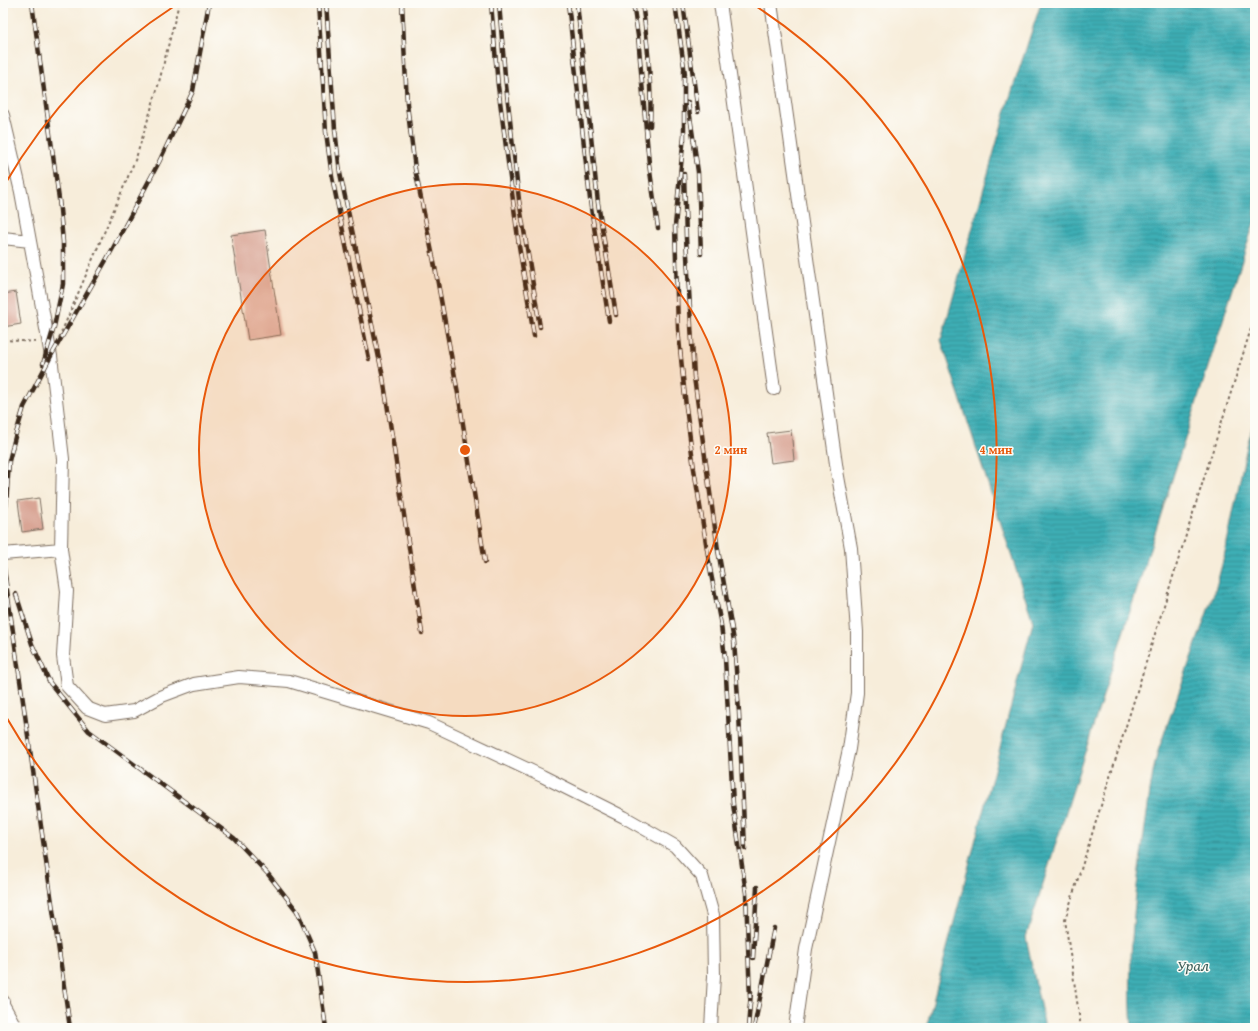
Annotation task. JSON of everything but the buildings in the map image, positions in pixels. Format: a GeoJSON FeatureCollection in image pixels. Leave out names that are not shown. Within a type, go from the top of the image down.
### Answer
{"type":"FeatureCollection","features":[{"type":"Feature","properties":{"kind":"lane"},"geometry":{"type":"LineString","coordinates":[[720,3],[774,389]]}},
{"type":"Feature","properties":{"kind":"lane"},"geometry":{"type":"LineString","coordinates":[[771,3],[837,471],[851,548],[857,632],[857,693],[849,749],[806,949],[795,1028]]}},
{"type":"Feature","properties":{"kind":"lane"},"geometry":{"type":"LineString","coordinates":[[3,115],[21,192],[52,356],[63,459],[61,549],[67,591],[63,656],[67,686],[87,708],[105,715],[134,711],[162,696],[194,684],[239,677],[289,681],[429,723],[549,779],[624,817],[675,846],[702,876],[713,915],[714,976],[711,1028]]}},
{"type":"Feature","properties":{"kind":"lane"},"geometry":{"type":"LineString","coordinates":[[3,238],[30,240]]}},
{"type":"Feature","properties":{"kind":"lane"},"geometry":{"type":"LineString","coordinates":[[3,554],[61,549]]}},
{"type":"Feature","properties":{"kind":"lane"},"geometry":{"type":"LineString","coordinates":[[3,1001],[3,1004],[16,1028]]}},
{"type":"Feature","properties":{"kind":"path"},"geometry":{"type":"LineString","coordinates":[[52,356],[136,158],[157,90],[179,3]]}},
{"type":"Feature","properties":{"kind":"path"},"geometry":{"type":"LineString","coordinates":[[1081,1028],[1065,920],[1255,316]]}},
{"type":"Feature","properties":{"kind":"path"},"geometry":{"type":"LineString","coordinates":[[3,340],[42,342]]}},
{"type":"Feature","properties":{"kind":"water"},"geometry":{"type":"Polygon","coordinates":[[[1041,3],[1255,3],[1255,220],[1026,937],[1045,1028],[926,1028],[1033,622],[941,340],[1007,106],[1041,3]]]}},
{"type":"Feature","properties":{"kind":"water","name":"Урал"},"geometry":{"type":"Polygon","coordinates":[[[1255,417],[1255,1028],[1132,1028],[1131,952],[1138,877],[1150,789],[1158,751],[1216,587],[1224,557],[1247,446],[1255,417]]]}},
{"type":"Feature","properties":{"kind":"railway"},"geometry":{"type":"LineString","coordinates":[[32,3],[59,199],[63,242],[63,284],[54,327],[43,364]]}},
{"type":"Feature","properties":{"kind":"railway"},"geometry":{"type":"LineString","coordinates":[[6,506],[9,461],[24,407],[51,356],[112,250],[159,162],[193,91],[209,3]]}},
{"type":"Feature","properties":{"kind":"railway"},"geometry":{"type":"LineString","coordinates":[[318,3],[326,132],[332,177],[369,359]]}},
{"type":"Feature","properties":{"kind":"railway"},"geometry":{"type":"LineString","coordinates":[[326,3],[335,129],[340,173],[383,377],[422,633]]}},
{"type":"Feature","properties":{"kind":"railway"},"geometry":{"type":"LineString","coordinates":[[402,3],[407,104],[415,169],[435,267],[459,399],[485,562]]}},
{"type":"Feature","properties":{"kind":"railway"},"geometry":{"type":"LineString","coordinates":[[491,3],[498,86],[519,246],[534,336]]}},
{"type":"Feature","properties":{"kind":"railway"},"geometry":{"type":"LineString","coordinates":[[499,3],[505,76],[519,200],[540,327]]}},
{"type":"Feature","properties":{"kind":"railway"},"geometry":{"type":"LineString","coordinates":[[568,3],[591,208],[609,321]]}},
{"type":"Feature","properties":{"kind":"railway"},"geometry":{"type":"LineString","coordinates":[[577,3],[598,203],[616,315]]}},
{"type":"Feature","properties":{"kind":"railway"},"geometry":{"type":"LineString","coordinates":[[633,3],[638,36],[649,164],[658,228]]}},
{"type":"Feature","properties":{"kind":"railway"},"geometry":{"type":"LineString","coordinates":[[642,3],[649,64],[650,126]]}},
{"type":"Feature","properties":{"kind":"railway"},"geometry":{"type":"LineString","coordinates":[[675,3],[685,74]]}},
{"type":"Feature","properties":{"kind":"railway"},"geometry":{"type":"LineString","coordinates":[[683,3],[698,112]]}},
{"type":"Feature","properties":{"kind":"railway"},"geometry":{"type":"LineString","coordinates":[[684,69],[684,140]]}},
{"type":"Feature","properties":{"kind":"railway"},"geometry":{"type":"LineString","coordinates":[[688,102],[698,172],[701,254]]}},
{"type":"Feature","properties":{"kind":"railway"},"geometry":{"type":"LineString","coordinates":[[684,135],[675,226],[678,329],[694,469],[721,625],[725,658],[733,804],[746,893],[750,998]]}},
{"type":"Feature","properties":{"kind":"railway"},"geometry":{"type":"LineString","coordinates":[[684,174],[694,377],[718,550],[734,641],[739,712],[745,849]]}},
{"type":"Feature","properties":{"kind":"railway"},"geometry":{"type":"LineString","coordinates":[[3,562],[70,1028]]}},
{"type":"Feature","properties":{"kind":"railway"},"geometry":{"type":"LineString","coordinates":[[16,594],[32,644],[50,683],[89,731],[234,838],[268,874],[297,911],[315,952],[326,1028]]}},
{"type":"Feature","properties":{"kind":"railway"},"geometry":{"type":"LineString","coordinates":[[753,958],[757,887]]}},
{"type":"Feature","properties":{"kind":"railway"},"geometry":{"type":"LineString","coordinates":[[754,1028],[774,928]]}},
{"type":"Feature","properties":{"kind":"railway"},"geometry":{"type":"LineString","coordinates":[[748,1028],[751,992]]}}]}
